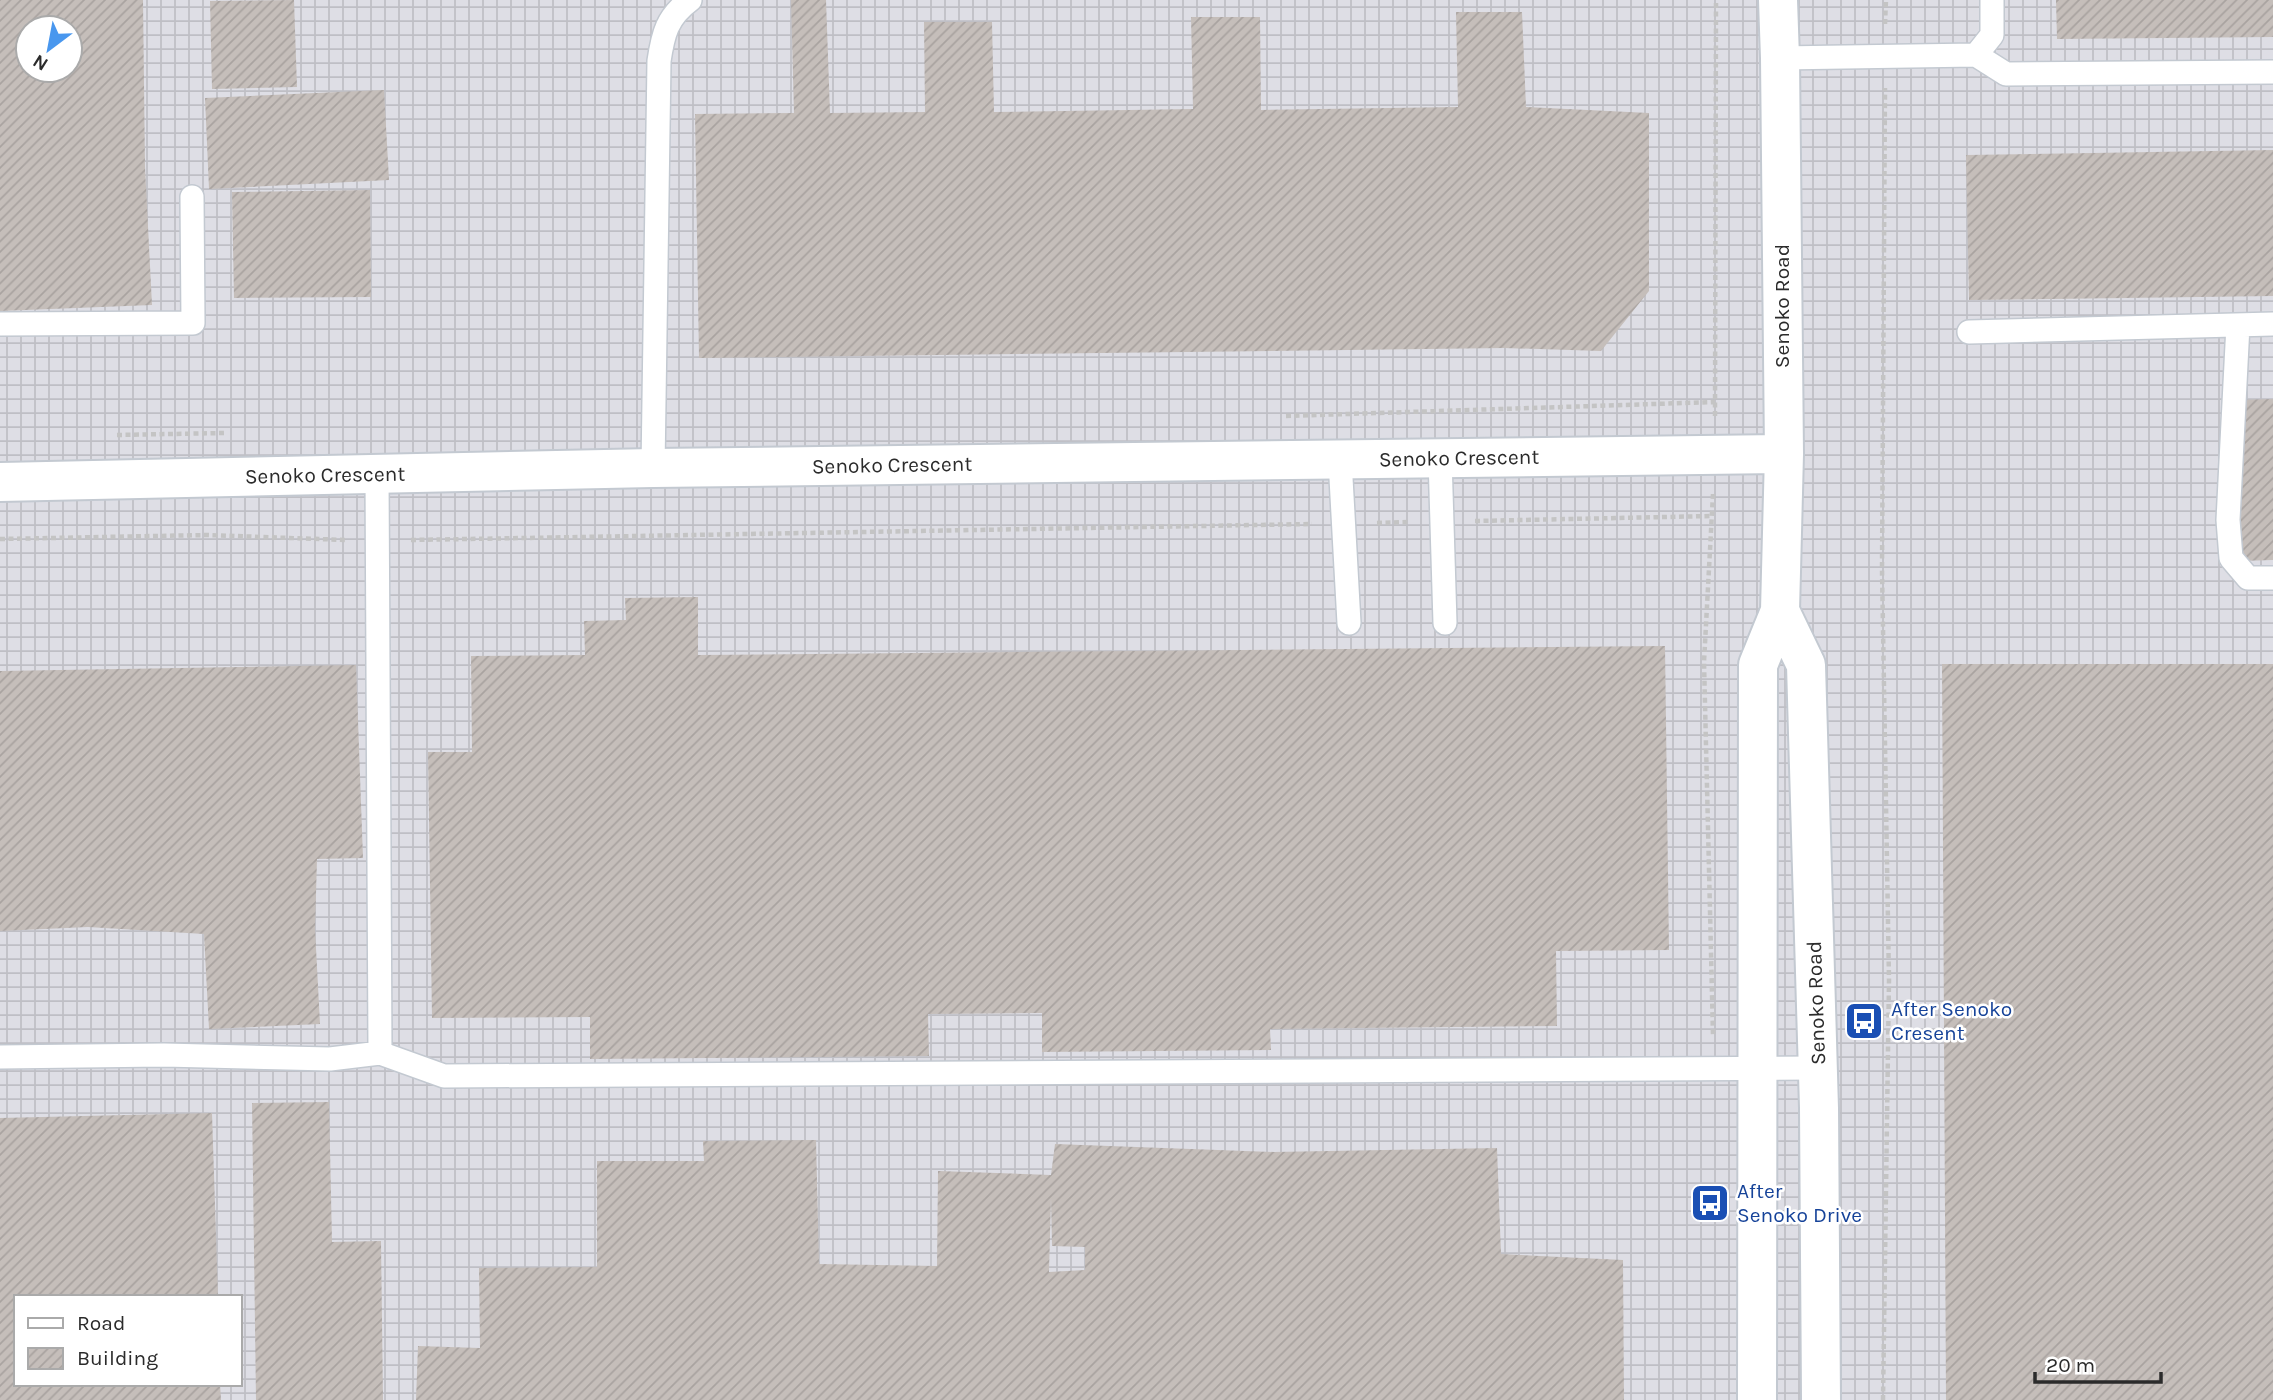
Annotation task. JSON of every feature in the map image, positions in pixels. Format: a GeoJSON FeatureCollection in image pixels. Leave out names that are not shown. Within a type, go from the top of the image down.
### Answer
{"type":"FeatureCollection","features":[{"type":"Feature","properties":{"kind":"street","name":"Senoko Road"},"geometry":{"type":"LineString","coordinates":[[1757,1400],[1758,664],[1780,611],[1784,454],[1778,0]]}},
{"type":"Feature","properties":{"kind":"street","name":"Senoko Crescent"},"geometry":{"type":"LineString","coordinates":[[0,482],[653,468],[1784,454]]}},
{"type":"Feature","properties":{"kind":"street","name":"Senoko Road"},"geometry":{"type":"LineString","coordinates":[[1780,611],[1806,665],[1817,1068],[1821,1400]]}},
{"type":"Feature","properties":{"kind":"lane"},"geometry":{"type":"LineString","coordinates":[[653,468],[659,61],[663,33],[672,18],[690,0]]}},
{"type":"Feature","properties":{"kind":"lane"},"geometry":{"type":"LineString","coordinates":[[1976,55],[1992,35],[1992,0]]}},
{"type":"Feature","properties":{"kind":"lane"},"geometry":{"type":"LineString","coordinates":[[1780,58],[1976,55],[2006,74],[2273,72]]}},
{"type":"Feature","properties":{"kind":"lane"},"geometry":{"type":"LineString","coordinates":[[0,324],[193,323],[192,197]]}},
{"type":"Feature","properties":{"kind":"lane"},"geometry":{"type":"LineString","coordinates":[[1969,332],[2273,324]]}},
{"type":"Feature","properties":{"kind":"lane"},"geometry":{"type":"LineString","coordinates":[[2238,325],[2228,520],[2231,558],[2248,578],[2273,578]]}},
{"type":"Feature","properties":{"kind":"lane"},"geometry":{"type":"LineString","coordinates":[[1440,458],[1445,623]]}},
{"type":"Feature","properties":{"kind":"lane"},"geometry":{"type":"LineString","coordinates":[[1340,460],[1349,623]]}},
{"type":"Feature","properties":{"kind":"lane"},"geometry":{"type":"LineString","coordinates":[[377,474],[380,1053]]}},
{"type":"Feature","properties":{"kind":"lane"},"geometry":{"type":"LineString","coordinates":[[0,1057],[164,1055],[330,1059],[380,1053],[444,1076],[1817,1068]]}},
{"type":"Feature","properties":{"kind":"path"},"geometry":{"type":"LineString","coordinates":[[1883,1400],[1889,980],[1882,569],[1886,0]]}},
{"type":"Feature","properties":{"kind":"path"},"geometry":{"type":"LineString","coordinates":[[0,539],[207,535],[377,541],[1712,516]]}},
{"type":"Feature","properties":{"kind":"shaded area"},"geometry":{"type":"Polygon","coordinates":[[[0,0],[2273,0],[2273,1400],[0,1400],[0,0]]]}},
{"type":"Feature","properties":{"kind":"building"},"geometry":{"type":"Polygon","coordinates":[[[0,0],[143,0],[145,167],[152,305],[0,311],[0,0]]]}},
{"type":"Feature","properties":{"kind":"building"},"geometry":{"type":"Polygon","coordinates":[[[294,0],[297,87],[212,89],[210,1],[294,0]]]}},
{"type":"Feature","properties":{"kind":"building"},"geometry":{"type":"Polygon","coordinates":[[[791,0],[826,0],[830,113],[925,112],[924,22],[992,22],[994,112],[1193,109],[1191,17],[1260,17],[1261,110],[1458,107],[1456,12],[1522,12],[1526,107],[1649,113],[1649,291],[1601,351],[1504,348],[699,358],[695,114],[794,113],[791,0]]]}},
{"type":"Feature","properties":{"kind":"building"},"geometry":{"type":"Polygon","coordinates":[[[2056,0],[2273,0],[2273,37],[2057,39],[2056,0]]]}},
{"type":"Feature","properties":{"kind":"building"},"geometry":{"type":"Polygon","coordinates":[[[384,90],[389,180],[209,189],[205,98],[384,90]]]}},
{"type":"Feature","properties":{"kind":"building"},"geometry":{"type":"Polygon","coordinates":[[[2273,150],[2273,296],[1969,300],[1966,155],[2273,150]]]}},
{"type":"Feature","properties":{"kind":"building"},"geometry":{"type":"Polygon","coordinates":[[[370,190],[371,297],[234,298],[232,192],[370,190]]]}},
{"type":"Feature","properties":{"kind":"building"},"geometry":{"type":"Polygon","coordinates":[[[2273,399],[2273,560],[2240,561],[2236,400],[2273,399]]]}},
{"type":"Feature","properties":{"kind":"building"},"geometry":{"type":"Polygon","coordinates":[[[698,597],[698,655],[1665,646],[1669,950],[1556,951],[1557,1026],[1270,1029],[1271,1050],[1042,1052],[1042,1013],[928,1014],[929,1056],[590,1059],[590,1017],[432,1018],[428,752],[472,752],[471,656],[585,655],[584,621],[626,620],[625,598],[698,597]]]}},
{"type":"Feature","properties":{"kind":"building"},"geometry":{"type":"Polygon","coordinates":[[[1942,664],[2273,664],[2273,1400],[1946,1400],[1942,664]]]}},
{"type":"Feature","properties":{"kind":"building"},"geometry":{"type":"Polygon","coordinates":[[[356,665],[363,858],[317,859],[315,929],[320,1024],[209,1029],[204,934],[88,927],[0,931],[0,671],[356,665]]]}},
{"type":"Feature","properties":{"kind":"building"},"geometry":{"type":"Polygon","coordinates":[[[329,1102],[332,1242],[381,1241],[383,1400],[256,1400],[252,1103],[329,1102]]]}},
{"type":"Feature","properties":{"kind":"building"},"geometry":{"type":"Polygon","coordinates":[[[212,1113],[218,1295],[14,1295],[14,1386],[220,1386],[221,1400],[0,1400],[0,1118],[212,1113]]]}},
{"type":"Feature","properties":{"kind":"building"},"geometry":{"type":"Polygon","coordinates":[[[816,1140],[819,1264],[937,1266],[938,1171],[1051,1175],[1055,1144],[1274,1152],[1497,1148],[1501,1254],[1623,1260],[1624,1400],[416,1400],[418,1346],[480,1348],[479,1268],[597,1267],[597,1161],[704,1161],[703,1141],[816,1140]],[[1051,1198],[1049,1272],[1085,1270],[1085,1247],[1052,1246],[1051,1198]]]}},
{"type":"Feature","properties":{"kind":"place","name":"After Senoko Cresent"},"geometry":{"type":"Point","coordinates":[1864,1021]}},
{"type":"Feature","properties":{"kind":"place","name":"After Senoko Drive"},"geometry":{"type":"Point","coordinates":[1710,1203]}}]}
